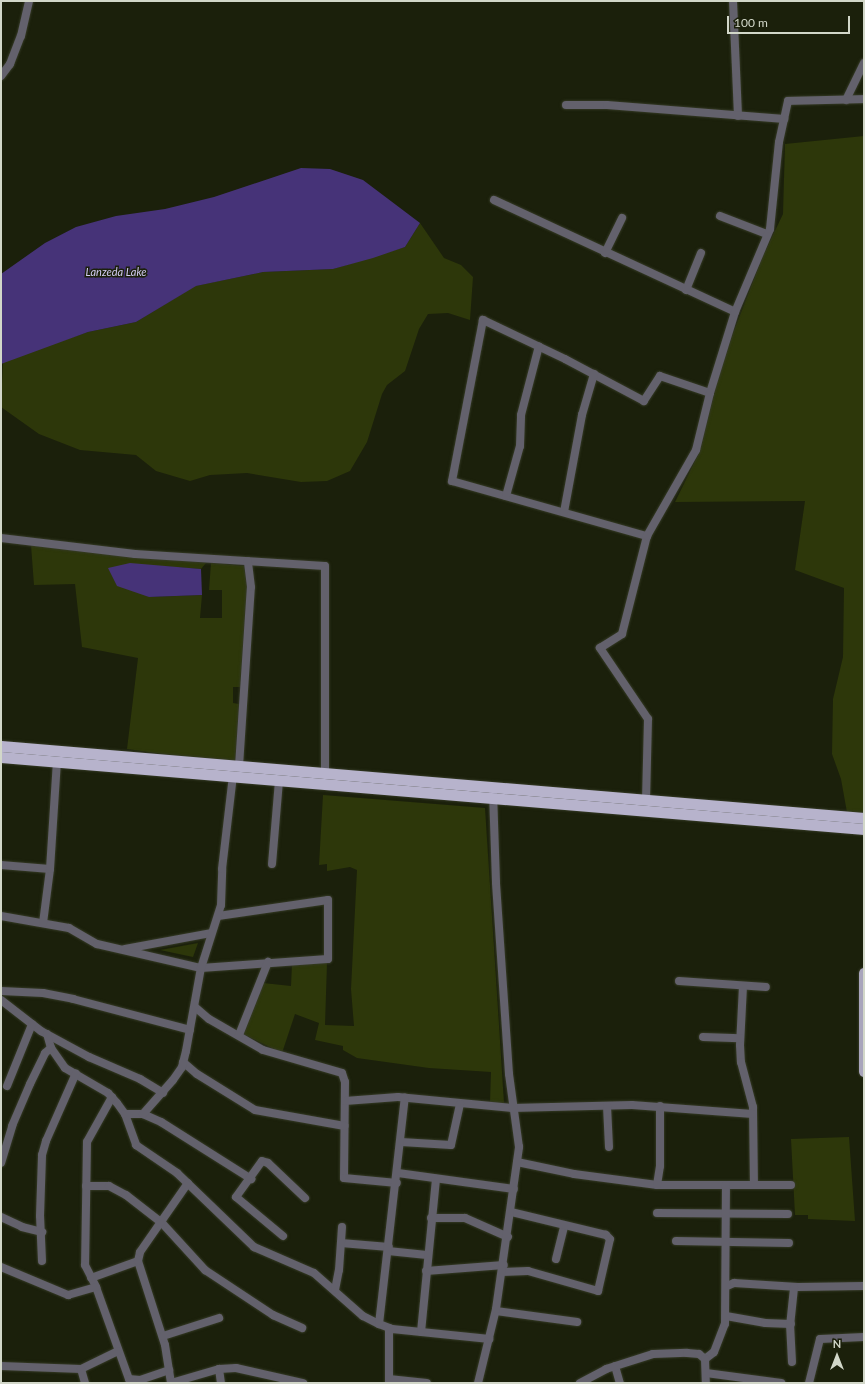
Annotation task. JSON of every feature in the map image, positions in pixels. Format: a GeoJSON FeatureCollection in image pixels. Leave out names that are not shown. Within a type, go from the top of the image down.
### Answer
{"type":"FeatureCollection","features":[{"type":"Feature","properties":{"kind":"highway"},"geometry":{"type":"LineString","coordinates":[[1,746],[325,774],[493,793],[864,829]]}},
{"type":"Feature","properties":{"kind":"highway"},"geometry":{"type":"LineString","coordinates":[[1,757],[279,780],[646,801],[864,818]]}},
{"type":"Feature","properties":{"kind":"main road"},"geometry":{"type":"LineString","coordinates":[[864,973],[864,1072]]}},
{"type":"Feature","properties":{"kind":"street"},"geometry":{"type":"LineString","coordinates":[[1,76],[10,64],[21,36],[30,1]]}},
{"type":"Feature","properties":{"kind":"street"},"geometry":{"type":"LineString","coordinates":[[732,1],[738,116]]}},
{"type":"Feature","properties":{"kind":"street"},"geometry":{"type":"LineString","coordinates":[[846,100],[864,63]]}},
{"type":"Feature","properties":{"kind":"street"},"geometry":{"type":"LineString","coordinates":[[646,801],[648,719],[600,648],[622,634],[647,536],[696,450],[710,393],[735,312],[767,234],[788,101],[864,99]]}},
{"type":"Feature","properties":{"kind":"street"},"geometry":{"type":"LineString","coordinates":[[566,105],[607,105],[784,120]]}},
{"type":"Feature","properties":{"kind":"street"},"geometry":{"type":"LineString","coordinates":[[494,200],[605,253],[735,312]]}},
{"type":"Feature","properties":{"kind":"street"},"geometry":{"type":"LineString","coordinates":[[720,216],[767,234]]}},
{"type":"Feature","properties":{"kind":"street"},"geometry":{"type":"LineString","coordinates":[[605,253],[622,218]]}},
{"type":"Feature","properties":{"kind":"street"},"geometry":{"type":"LineString","coordinates":[[686,290],[701,253]]}},
{"type":"Feature","properties":{"kind":"street"},"geometry":{"type":"LineString","coordinates":[[647,536],[452,481],[484,320],[539,346],[644,401],[660,376],[710,393]]}},
{"type":"Feature","properties":{"kind":"street"},"geometry":{"type":"LineString","coordinates":[[506,496],[520,446],[521,415],[539,346]]}},
{"type":"Feature","properties":{"kind":"street"},"geometry":{"type":"LineString","coordinates":[[564,512],[582,415],[594,374]]}},
{"type":"Feature","properties":{"kind":"street"},"geometry":{"type":"LineString","coordinates":[[1,538],[135,554],[325,566],[325,774]]}},
{"type":"Feature","properties":{"kind":"street"},"geometry":{"type":"LineString","coordinates":[[240,766],[251,587],[248,561]]}},
{"type":"Feature","properties":{"kind":"street"},"geometry":{"type":"LineString","coordinates":[[43,923],[50,869],[57,762]]}},
{"type":"Feature","properties":{"kind":"street"},"geometry":{"type":"LineString","coordinates":[[143,1114],[163,1093],[183,1062],[195,1007],[201,968],[211,933],[218,916],[233,776]]}},
{"type":"Feature","properties":{"kind":"street"},"geometry":{"type":"LineString","coordinates":[[272,864],[279,780]]}},
{"type":"Feature","properties":{"kind":"street"},"geometry":{"type":"LineString","coordinates":[[478,1383],[496,1311],[508,1236],[519,1147],[512,1108],[496,882],[493,793]]}},
{"type":"Feature","properties":{"kind":"street"},"geometry":{"type":"LineString","coordinates":[[1,865],[50,869]]}},
{"type":"Feature","properties":{"kind":"street"},"geometry":{"type":"LineString","coordinates":[[1,916],[69,928],[96,944],[201,968],[268,962],[328,959],[328,900],[218,916]]}},
{"type":"Feature","properties":{"kind":"street"},"geometry":{"type":"LineString","coordinates":[[122,950],[211,933]]}},
{"type":"Feature","properties":{"kind":"street"},"geometry":{"type":"LineString","coordinates":[[239,1036],[268,962]]}},
{"type":"Feature","properties":{"kind":"street"},"geometry":{"type":"LineString","coordinates":[[678,981],[766,987]]}},
{"type":"Feature","properties":{"kind":"street"},"geometry":{"type":"LineString","coordinates":[[743,986],[740,1038],[741,1062],[753,1114],[754,1185]]}},
{"type":"Feature","properties":{"kind":"street"},"geometry":{"type":"LineString","coordinates":[[1,991],[43,993],[190,1030]]}},
{"type":"Feature","properties":{"kind":"street"},"geometry":{"type":"LineString","coordinates":[[1,1000],[47,1034],[163,1093]]}},
{"type":"Feature","properties":{"kind":"street"},"geometry":{"type":"LineString","coordinates":[[195,1007],[209,1019],[274,1054],[342,1073],[345,1101],[345,1126],[342,1160],[344,1178],[397,1183]]}},
{"type":"Feature","properties":{"kind":"street"},"geometry":{"type":"LineString","coordinates":[[7,1086],[32,1024]]}},
{"type":"Feature","properties":{"kind":"street"},"geometry":{"type":"LineString","coordinates":[[47,1034],[51,1048],[65,1068],[76,1073],[112,1097],[125,1114],[136,1145],[188,1183],[254,1247],[314,1273],[363,1316],[389,1328],[489,1339]]}},
{"type":"Feature","properties":{"kind":"street"},"geometry":{"type":"LineString","coordinates":[[703,1037],[740,1038]]}},
{"type":"Feature","properties":{"kind":"street"},"geometry":{"type":"LineString","coordinates":[[1,1163],[12,1126],[30,1084],[45,1053],[51,1048]]}},
{"type":"Feature","properties":{"kind":"street"},"geometry":{"type":"LineString","coordinates":[[183,1062],[196,1074],[255,1110],[345,1126]]}},
{"type":"Feature","properties":{"kind":"street"},"geometry":{"type":"LineString","coordinates":[[42,1261],[42,1232],[40,1216],[42,1155],[76,1073]]}},
{"type":"Feature","properties":{"kind":"street"},"geometry":{"type":"LineString","coordinates":[[112,1097],[87,1142],[85,1265],[96,1287],[125,1371],[133,1381],[169,1370]]}},
{"type":"Feature","properties":{"kind":"street"},"geometry":{"type":"LineString","coordinates":[[345,1101],[405,1097],[460,1104],[512,1108],[660,1106],[753,1114]]}},
{"type":"Feature","properties":{"kind":"street"},"geometry":{"type":"LineString","coordinates":[[379,1324],[397,1183],[405,1097]]}},
{"type":"Feature","properties":{"kind":"street"},"geometry":{"type":"LineString","coordinates":[[401,1142],[451,1146],[460,1104]]}},
{"type":"Feature","properties":{"kind":"street"},"geometry":{"type":"LineString","coordinates":[[607,1106],[609,1147]]}},
{"type":"Feature","properties":{"kind":"street"},"geometry":{"type":"LineString","coordinates":[[657,1185],[660,1166],[660,1106]]}},
{"type":"Feature","properties":{"kind":"street"},"geometry":{"type":"LineString","coordinates":[[125,1114],[143,1114],[161,1122],[251,1179]]}},
{"type":"Feature","properties":{"kind":"street"},"geometry":{"type":"LineString","coordinates":[[283,1236],[236,1197],[251,1179],[262,1161],[268,1163],[305,1198]]}},
{"type":"Feature","properties":{"kind":"street"},"geometry":{"type":"LineString","coordinates":[[517,1162],[582,1175],[657,1185],[791,1185]]}},
{"type":"Feature","properties":{"kind":"street"},"geometry":{"type":"LineString","coordinates":[[398,1173],[514,1189]]}},
{"type":"Feature","properties":{"kind":"street"},"geometry":{"type":"LineString","coordinates":[[421,1332],[427,1255],[436,1179]]}},
{"type":"Feature","properties":{"kind":"street"},"geometry":{"type":"LineString","coordinates":[[188,1183],[162,1223],[140,1252],[138,1261],[162,1336],[170,1383],[219,1369],[236,1368],[304,1383]]}},
{"type":"Feature","properties":{"kind":"street"},"geometry":{"type":"LineString","coordinates":[[705,1359],[714,1352],[721,1339],[726,1316],[726,1185]]}},
{"type":"Feature","properties":{"kind":"street"},"geometry":{"type":"LineString","coordinates":[[86,1186],[109,1186],[126,1195],[162,1223],[205,1270],[273,1315],[302,1328]]}},
{"type":"Feature","properties":{"kind":"street"},"geometry":{"type":"LineString","coordinates":[[426,1271],[503,1269],[528,1271],[598,1291],[610,1239],[606,1235],[511,1212]]}},
{"type":"Feature","properties":{"kind":"street"},"geometry":{"type":"LineString","coordinates":[[657,1213],[726,1215],[788,1214]]}},
{"type":"Feature","properties":{"kind":"street"},"geometry":{"type":"LineString","coordinates":[[1,1217],[22,1227],[42,1232]]}},
{"type":"Feature","properties":{"kind":"street"},"geometry":{"type":"LineString","coordinates":[[431,1218],[465,1218],[508,1236]]}},
{"type":"Feature","properties":{"kind":"street"},"geometry":{"type":"LineString","coordinates":[[556,1259],[564,1226]]}},
{"type":"Feature","properties":{"kind":"street"},"geometry":{"type":"LineString","coordinates":[[335,1290],[342,1227]]}},
{"type":"Feature","properties":{"kind":"street"},"geometry":{"type":"LineString","coordinates":[[676,1241],[790,1243]]}},
{"type":"Feature","properties":{"kind":"street"},"geometry":{"type":"LineString","coordinates":[[341,1243],[427,1255]]}},
{"type":"Feature","properties":{"kind":"street"},"geometry":{"type":"LineString","coordinates":[[91,1278],[138,1261]]}},
{"type":"Feature","properties":{"kind":"street"},"geometry":{"type":"LineString","coordinates":[[1,1267],[68,1295],[96,1287]]}},
{"type":"Feature","properties":{"kind":"street"},"geometry":{"type":"LineString","coordinates":[[726,1286],[734,1283],[794,1287],[864,1286]]}},
{"type":"Feature","properties":{"kind":"street"},"geometry":{"type":"LineString","coordinates":[[792,1362],[791,1324],[794,1287]]}},
{"type":"Feature","properties":{"kind":"street"},"geometry":{"type":"LineString","coordinates":[[496,1311],[577,1322]]}},
{"type":"Feature","properties":{"kind":"street"},"geometry":{"type":"LineString","coordinates":[[726,1316],[765,1323],[791,1324]]}},
{"type":"Feature","properties":{"kind":"street"},"geometry":{"type":"LineString","coordinates":[[162,1336],[219,1318]]}},
{"type":"Feature","properties":{"kind":"street"},"geometry":{"type":"LineString","coordinates":[[389,1328],[389,1381],[427,1383]]}},
{"type":"Feature","properties":{"kind":"street"},"geometry":{"type":"LineString","coordinates":[[809,1383],[820,1339],[864,1337]]}},
{"type":"Feature","properties":{"kind":"street"},"geometry":{"type":"LineString","coordinates":[[1,1366],[81,1369],[118,1351]]}},
{"type":"Feature","properties":{"kind":"street"},"geometry":{"type":"LineString","coordinates":[[580,1383],[616,1366],[653,1354],[687,1353],[699,1354],[705,1359],[706,1383]]}},
{"type":"Feature","properties":{"kind":"street"},"geometry":{"type":"LineString","coordinates":[[616,1366],[620,1383]]}},
{"type":"Feature","properties":{"kind":"street"},"geometry":{"type":"LineString","coordinates":[[81,1369],[85,1383]]}},
{"type":"Feature","properties":{"kind":"street"},"geometry":{"type":"LineString","coordinates":[[219,1369],[221,1383]]}},
{"type":"Feature","properties":{"kind":"street"},"geometry":{"type":"LineString","coordinates":[[706,1372],[781,1383]]}},
{"type":"Feature","properties":{"kind":"green space"},"geometry":{"type":"Polygon","coordinates":[[[864,136],[864,819],[848,818],[841,779],[832,754],[833,699],[843,657],[844,588],[795,570],[805,501],[675,502],[700,451],[716,386],[732,336],[763,256],[783,214],[785,144],[864,136]]]}},
{"type":"Feature","properties":{"kind":"green space"},"geometry":{"type":"Polygon","coordinates":[[[420,223],[444,258],[461,265],[473,277],[470,320],[448,313],[428,314],[419,329],[405,371],[387,385],[382,394],[367,442],[350,471],[327,481],[301,482],[247,473],[210,475],[190,481],[156,471],[136,455],[80,450],[39,434],[1,407],[3,361],[88,332],[136,322],[195,286],[263,272],[333,269],[405,247],[420,223]]]}},
{"type":"Feature","properties":{"kind":"green space"},"geometry":{"type":"Polygon","coordinates":[[[31,545],[206,563],[201,569],[130,564],[149,597],[202,595],[200,618],[222,618],[222,590],[209,590],[211,563],[244,566],[247,587],[240,687],[233,687],[233,703],[239,704],[235,764],[127,749],[138,658],[82,647],[75,584],[34,585],[31,545]]]}},
{"type":"Feature","properties":{"kind":"green space"},"geometry":{"type":"Polygon","coordinates":[[[323,795],[485,808],[504,1103],[490,1103],[491,1072],[429,1068],[357,1058],[343,1050],[343,1046],[315,1040],[319,1023],[295,1014],[282,1053],[243,1034],[263,983],[291,986],[292,964],[327,963],[325,1025],[354,1026],[351,989],[357,870],[350,867],[327,871],[327,864],[319,865],[323,795]]]}},
{"type":"Feature","properties":{"kind":"green space"},"geometry":{"type":"Polygon","coordinates":[[[198,943],[193,957],[160,950],[198,943]]]}},
{"type":"Feature","properties":{"kind":"green space"},"geometry":{"type":"Polygon","coordinates":[[[849,1137],[855,1221],[808,1219],[808,1215],[795,1215],[791,1139],[849,1137]]]}},
{"type":"Feature","properties":{"kind":"water","name":"Lanzeda Lake"},"geometry":{"type":"Polygon","coordinates":[[[301,168],[330,169],[363,180],[420,223],[405,247],[373,258],[333,269],[263,272],[196,286],[136,322],[88,332],[1,364],[1,274],[45,243],[76,227],[116,216],[165,209],[214,197],[301,168]]]}},
{"type":"Feature","properties":{"kind":"water"},"geometry":{"type":"Polygon","coordinates":[[[130,563],[201,569],[202,595],[149,597],[117,586],[108,568],[130,563]]]}}]}
